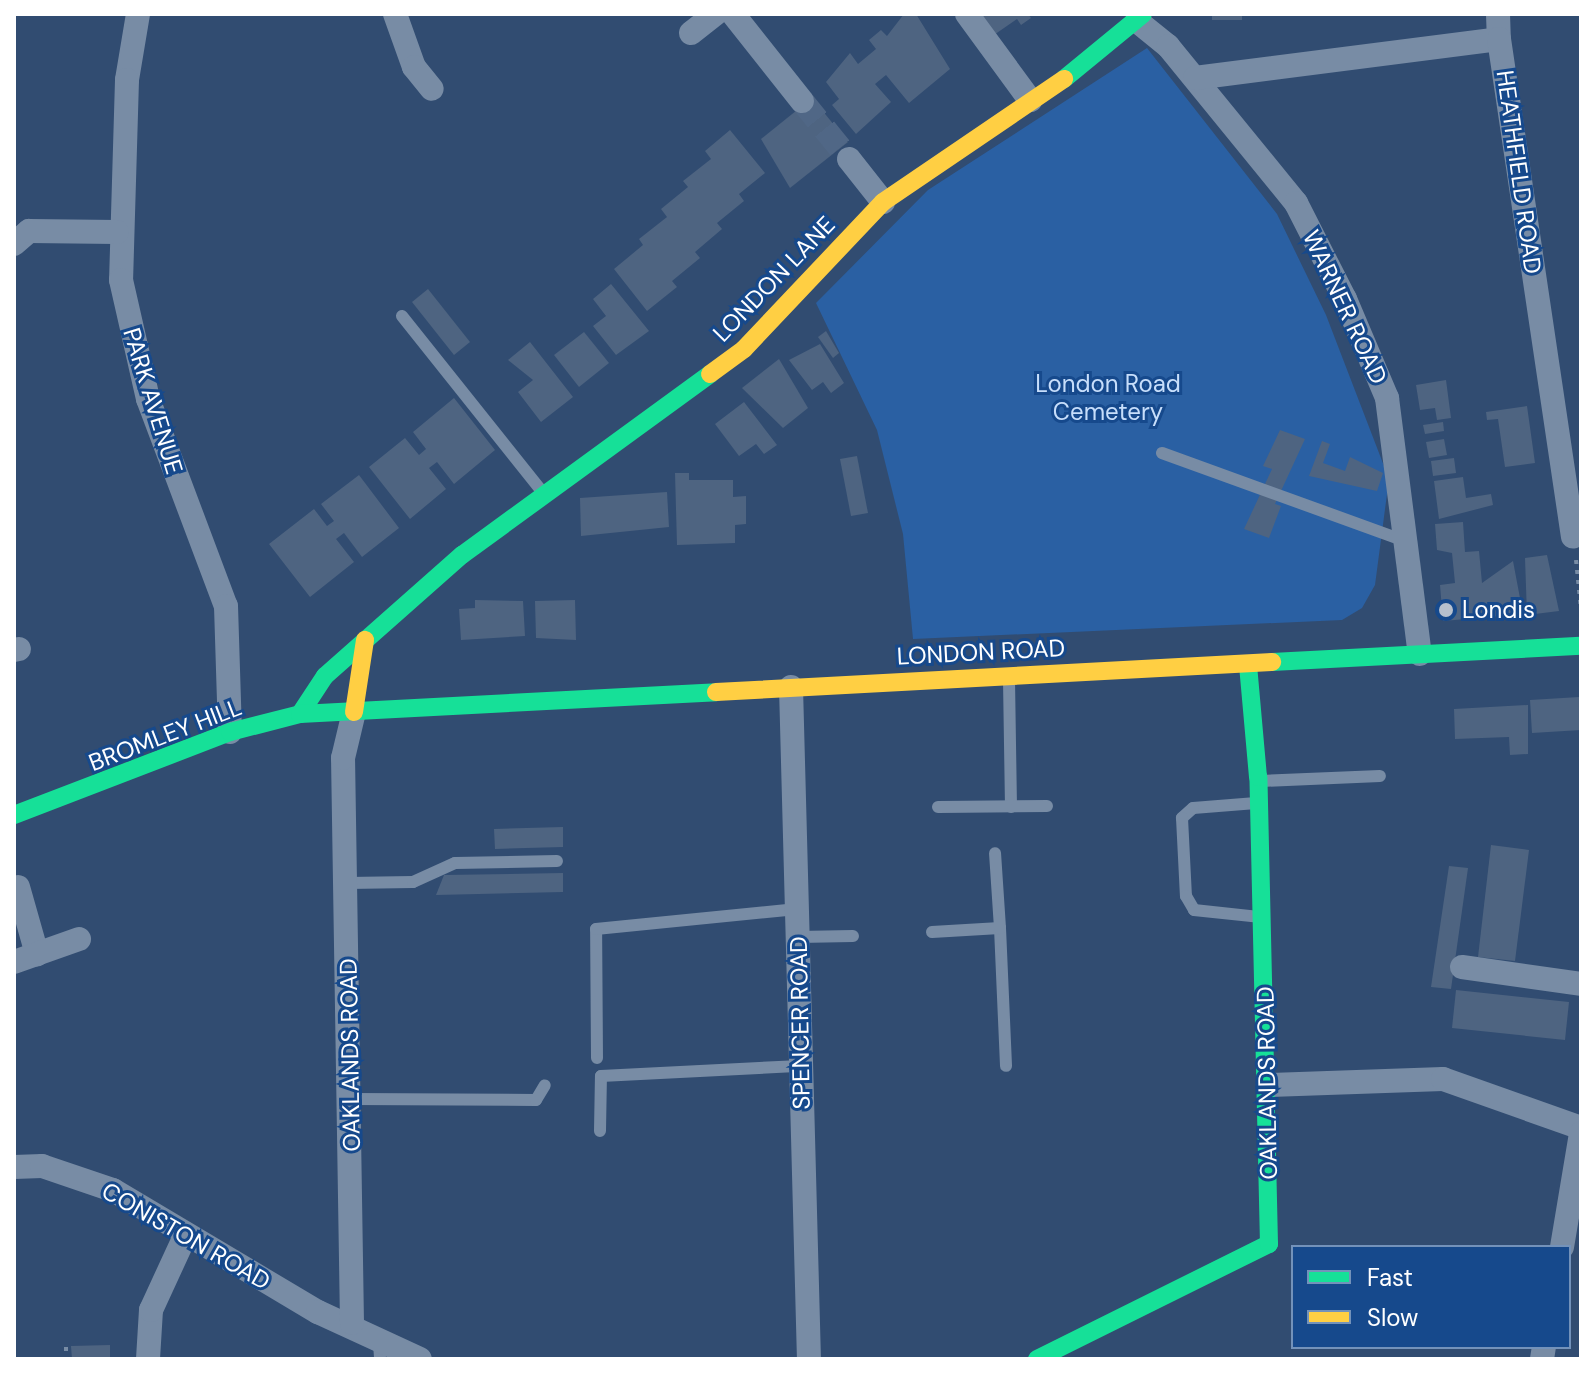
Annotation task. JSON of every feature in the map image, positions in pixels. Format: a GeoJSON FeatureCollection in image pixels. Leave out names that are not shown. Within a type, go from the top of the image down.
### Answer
{"type":"FeatureCollection","features":[{"type":"Feature","properties":{"kind":"street","name":"PARK AVENUE"},"geometry":{"type":"LineString","coordinates":[[138,14],[117,232],[148,399],[226,606],[230,732]]}},
{"type":"Feature","properties":{"kind":"street"},"geometry":{"type":"LineString","coordinates":[[395,14],[414,67],[432,89]]}},
{"type":"Feature","properties":{"kind":"street"},"geometry":{"type":"LineString","coordinates":[[691,33],[715,14]]}},
{"type":"Feature","properties":{"kind":"street"},"geometry":{"type":"LineString","coordinates":[[733,14],[802,101]]}},
{"type":"Feature","properties":{"kind":"street"},"geometry":{"type":"LineString","coordinates":[[967,14],[1030,100]]}},
{"type":"Feature","properties":{"kind":"street"},"geometry":{"type":"LineString","coordinates":[[1498,14],[1499,39]]}},
{"type":"Feature","properties":{"kind":"street","name":"LONDON LANE"},"geometry":{"type":"LineString","coordinates":[[300,714],[325,676],[365,640],[544,494],[744,349],[883,202],[1030,100],[1140,17]]}},
{"type":"Feature","properties":{"kind":"street","name":"WARNER ROAD"},"geometry":{"type":"LineString","coordinates":[[1140,17],[1195,78],[1296,203],[1345,299],[1387,398],[1408,542],[1420,654]]}},
{"type":"Feature","properties":{"kind":"street","name":"HEATHFIELD ROAD"},"geometry":{"type":"LineString","coordinates":[[1195,78],[1499,39],[1573,537]]}},
{"type":"Feature","properties":{"kind":"street"},"geometry":{"type":"LineString","coordinates":[[849,159],[883,202]]}},
{"type":"Feature","properties":{"kind":"street"},"geometry":{"type":"LineString","coordinates":[[14,244],[29,231],[117,232]]}},
{"type":"Feature","properties":{"kind":"street"},"geometry":{"type":"LineString","coordinates":[[354,712],[365,640]]}},
{"type":"Feature","properties":{"kind":"street","name":"LONDON ROAD"},"geometry":{"type":"LineString","coordinates":[[384,710],[1009,673],[1581,646]]}},
{"type":"Feature","properties":{"kind":"street","name":"OAKLANDS ROAD"},"geometry":{"type":"LineString","coordinates":[[1040,1359],[1269,1244],[1263,918],[1258,781],[1248,664]]}},
{"type":"Feature","properties":{"kind":"street","name":"SPENCER ROAD"},"geometry":{"type":"LineString","coordinates":[[791,687],[809,1359]]}},
{"type":"Feature","properties":{"kind":"street","name":"BROMLEY HILL"},"geometry":{"type":"LineString","coordinates":[[14,815],[230,732],[300,714],[384,710]]}},
{"type":"Feature","properties":{"kind":"street","name":"OAKLANDS ROAD"},"geometry":{"type":"LineString","coordinates":[[352,1323],[348,878],[343,758],[354,712]]}},
{"type":"Feature","properties":{"kind":"street"},"geometry":{"type":"LineString","coordinates":[[18,887],[37,954]]}},
{"type":"Feature","properties":{"kind":"street"},"geometry":{"type":"LineString","coordinates":[[14,962],[79,939]]}},
{"type":"Feature","properties":{"kind":"street"},"geometry":{"type":"LineString","coordinates":[[1462,967],[1581,984]]}},
{"type":"Feature","properties":{"kind":"street"},"geometry":{"type":"LineString","coordinates":[[1268,1085],[1443,1079],[1581,1131],[1562,1245]]}},
{"type":"Feature","properties":{"kind":"street","name":"CONISTON ROAD"},"geometry":{"type":"LineString","coordinates":[[14,1167],[42,1166],[113,1190],[185,1236],[352,1323]]}},
{"type":"Feature","properties":{"kind":"street"},"geometry":{"type":"LineString","coordinates":[[148,1359],[151,1310],[185,1236]]}},
{"type":"Feature","properties":{"kind":"street"},"geometry":{"type":"LineString","coordinates":[[352,1323],[379,1351],[420,1359]]}},
{"type":"Feature","properties":{"kind":"lane"},"geometry":{"type":"LineString","coordinates":[[402,316],[544,494]]}},
{"type":"Feature","properties":{"kind":"lane"},"geometry":{"type":"LineString","coordinates":[[1162,453],[1408,542]]}},
{"type":"Feature","properties":{"kind":"lane"},"geometry":{"type":"LineString","coordinates":[[1009,673],[1011,807]]}},
{"type":"Feature","properties":{"kind":"lane"},"geometry":{"type":"LineString","coordinates":[[1258,781],[1380,776]]}},
{"type":"Feature","properties":{"kind":"lane"},"geometry":{"type":"LineString","coordinates":[[1258,802],[1193,808],[1182,818],[1186,896],[1194,910],[1263,918]]}},
{"type":"Feature","properties":{"kind":"lane"},"geometry":{"type":"LineString","coordinates":[[938,807],[1047,806]]}},
{"type":"Feature","properties":{"kind":"lane"},"geometry":{"type":"LineString","coordinates":[[995,853],[1006,1066]]}},
{"type":"Feature","properties":{"kind":"lane"},"geometry":{"type":"LineString","coordinates":[[348,878],[413,882],[455,863],[557,861]]}},
{"type":"Feature","properties":{"kind":"lane"},"geometry":{"type":"LineString","coordinates":[[597,1058],[596,929],[797,909]]}},
{"type":"Feature","properties":{"kind":"lane"},"geometry":{"type":"LineString","coordinates":[[932,932],[1000,928]]}},
{"type":"Feature","properties":{"kind":"lane"},"geometry":{"type":"LineString","coordinates":[[798,937],[853,936]]}},
{"type":"Feature","properties":{"kind":"lane"},"geometry":{"type":"LineString","coordinates":[[600,1131],[601,1076],[801,1066]]}},
{"type":"Feature","properties":{"kind":"lane"},"geometry":{"type":"LineString","coordinates":[[351,1099],[536,1100],[545,1085]]}},
{"type":"Feature","properties":{"kind":"path"},"geometry":{"type":"LineString","coordinates":[[1573,537],[1581,609]]}},
{"type":"Feature","properties":{"kind":"path"},"geometry":{"type":"LineString","coordinates":[[66,1347],[66,1359]]}},
{"type":"Feature","properties":{"kind":"green space","name":"London Road Cemetery"},"geometry":{"type":"Polygon","coordinates":[[[1147,48],[1277,214],[1326,315],[1389,479],[1375,585],[1362,608],[1342,620],[913,639],[903,534],[877,430],[816,303],[928,190],[1147,48]]]}},
{"type":"Feature","properties":{"kind":"building"},"geometry":{"type":"Polygon","coordinates":[[[904,14],[916,14],[950,69],[909,103],[886,75],[875,84],[891,102],[856,134],[832,105],[839,99],[826,82],[850,53],[858,64],[876,49],[869,40],[881,30],[887,36],[904,14]]]}},
{"type":"Feature","properties":{"kind":"building"},"geometry":{"type":"Polygon","coordinates":[[[974,14],[1028,14],[1031,18],[1021,25],[1017,19],[991,37],[974,14]]]}},
{"type":"Feature","properties":{"kind":"building"},"geometry":{"type":"Polygon","coordinates":[[[1212,14],[1242,14],[1242,20],[1212,20],[1212,14]]]}},
{"type":"Feature","properties":{"kind":"building"},"geometry":{"type":"Polygon","coordinates":[[[812,98],[848,142],[790,188],[761,139],[812,98]]]}},
{"type":"Feature","properties":{"kind":"building"},"geometry":{"type":"Polygon","coordinates":[[[730,130],[765,173],[739,194],[744,201],[717,223],[722,229],[695,252],[700,258],[672,281],[677,287],[647,311],[614,269],[643,245],[639,239],[667,217],[661,209],[688,187],[683,181],[711,159],[705,151],[730,130]]]}},
{"type":"Feature","properties":{"kind":"building"},"geometry":{"type":"Polygon","coordinates":[[[611,284],[649,331],[616,355],[593,326],[606,316],[593,299],[611,284]]]}},
{"type":"Feature","properties":{"kind":"building"},"geometry":{"type":"Polygon","coordinates":[[[428,289],[470,342],[454,355],[412,302],[428,289]]]}},
{"type":"Feature","properties":{"kind":"building"},"geometry":{"type":"Polygon","coordinates":[[[826,331],[839,353],[833,358],[818,337],[826,331]]]}},
{"type":"Feature","properties":{"kind":"building"},"geometry":{"type":"Polygon","coordinates":[[[584,332],[609,363],[579,387],[554,355],[584,332]]]}},
{"type":"Feature","properties":{"kind":"building"},"geometry":{"type":"Polygon","coordinates":[[[530,342],[573,397],[541,422],[518,392],[533,380],[508,360],[530,342]]]}},
{"type":"Feature","properties":{"kind":"building"},"geometry":{"type":"Polygon","coordinates":[[[820,344],[844,383],[831,393],[823,382],[812,390],[789,360],[820,344]]]}},
{"type":"Feature","properties":{"kind":"building"},"geometry":{"type":"Polygon","coordinates":[[[779,359],[808,408],[783,428],[742,388],[779,359]]]}},
{"type":"Feature","properties":{"kind":"building"},"geometry":{"type":"Polygon","coordinates":[[[1446,380],[1451,418],[1437,420],[1435,408],[1420,410],[1416,385],[1446,380]]]}},
{"type":"Feature","properties":{"kind":"building"},"geometry":{"type":"Polygon","coordinates":[[[454,398],[495,450],[454,484],[437,462],[429,468],[446,489],[410,519],[369,467],[405,438],[419,455],[426,449],[413,432],[454,398]]]}},
{"type":"Feature","properties":{"kind":"building"},"geometry":{"type":"Polygon","coordinates":[[[744,402],[777,445],[764,454],[756,444],[739,456],[715,424],[744,402]]]}},
{"type":"Feature","properties":{"kind":"building"},"geometry":{"type":"Polygon","coordinates":[[[1527,406],[1535,463],[1505,467],[1498,419],[1487,420],[1486,412],[1527,406]]]}},
{"type":"Feature","properties":{"kind":"building"},"geometry":{"type":"Polygon","coordinates":[[[1443,422],[1444,431],[1425,434],[1423,425],[1443,422]]]}},
{"type":"Feature","properties":{"kind":"building"},"geometry":{"type":"Polygon","coordinates":[[[1280,430],[1305,439],[1275,504],[1281,506],[1269,538],[1244,529],[1272,469],[1263,466],[1280,430]]]}},
{"type":"Feature","properties":{"kind":"building"},"geometry":{"type":"Polygon","coordinates":[[[1444,439],[1447,455],[1429,458],[1426,442],[1444,439]]]}},
{"type":"Feature","properties":{"kind":"building"},"geometry":{"type":"Polygon","coordinates":[[[1322,441],[1330,444],[1323,463],[1345,471],[1350,457],[1383,473],[1377,491],[1309,476],[1322,441]]]}},
{"type":"Feature","properties":{"kind":"building"},"geometry":{"type":"Polygon","coordinates":[[[857,456],[868,513],[851,516],[840,459],[857,456]]]}},
{"type":"Feature","properties":{"kind":"building"},"geometry":{"type":"Polygon","coordinates":[[[1454,458],[1456,473],[1433,476],[1431,461],[1454,458]]]}},
{"type":"Feature","properties":{"kind":"building"},"geometry":{"type":"Polygon","coordinates":[[[675,473],[689,473],[689,480],[733,480],[733,497],[746,496],[746,524],[735,525],[735,543],[677,545],[675,473]]]}},
{"type":"Feature","properties":{"kind":"building"},"geometry":{"type":"Polygon","coordinates":[[[359,475],[399,528],[362,557],[344,533],[336,539],[354,562],[310,597],[269,544],[314,509],[327,526],[334,521],[321,504],[359,475]]]}},
{"type":"Feature","properties":{"kind":"building"},"geometry":{"type":"Polygon","coordinates":[[[1463,477],[1466,498],[1491,494],[1493,505],[1439,519],[1434,481],[1463,477]]]}},
{"type":"Feature","properties":{"kind":"building"},"geometry":{"type":"Polygon","coordinates":[[[667,492],[669,527],[581,536],[580,498],[667,492]]]}},
{"type":"Feature","properties":{"kind":"building"},"geometry":{"type":"Polygon","coordinates":[[[1463,522],[1465,552],[1479,551],[1482,583],[1513,561],[1523,614],[1443,621],[1440,585],[1455,583],[1452,553],[1437,550],[1435,524],[1463,522]]]}},
{"type":"Feature","properties":{"kind":"building"},"geometry":{"type":"Polygon","coordinates":[[[1547,555],[1559,611],[1527,615],[1525,558],[1547,555]]]}},
{"type":"Feature","properties":{"kind":"building"},"geometry":{"type":"Polygon","coordinates":[[[475,600],[523,601],[525,636],[461,640],[459,609],[475,608],[475,600]]]}},
{"type":"Feature","properties":{"kind":"building"},"geometry":{"type":"Polygon","coordinates":[[[575,600],[576,640],[536,638],[535,601],[575,600]]]}},
{"type":"Feature","properties":{"kind":"building"},"geometry":{"type":"Polygon","coordinates":[[[1579,697],[1581,730],[1532,733],[1530,700],[1579,697]]]}},
{"type":"Feature","properties":{"kind":"building"},"geometry":{"type":"Polygon","coordinates":[[[1528,705],[1528,754],[1510,755],[1509,737],[1455,739],[1454,709],[1528,705]]]}},
{"type":"Feature","properties":{"kind":"building"},"geometry":{"type":"Polygon","coordinates":[[[563,827],[563,847],[495,849],[494,829],[563,827]]]}},
{"type":"Feature","properties":{"kind":"building"},"geometry":{"type":"Polygon","coordinates":[[[1491,845],[1529,850],[1515,961],[1478,957],[1491,845]]]}},
{"type":"Feature","properties":{"kind":"building"},"geometry":{"type":"Polygon","coordinates":[[[1449,866],[1468,868],[1451,989],[1431,987],[1449,866]]]}},
{"type":"Feature","properties":{"kind":"building"},"geometry":{"type":"Polygon","coordinates":[[[563,873],[563,892],[436,895],[444,875],[563,873]]]}},
{"type":"Feature","properties":{"kind":"building"},"geometry":{"type":"Polygon","coordinates":[[[1456,990],[1569,1002],[1565,1040],[1452,1028],[1456,990]]]}},
{"type":"Feature","properties":{"kind":"building"},"geometry":{"type":"Polygon","coordinates":[[[110,1345],[110,1359],[72,1359],[71,1346],[110,1345]]]}},
{"type":"Feature","properties":{"kind":"tunnel"},"geometry":{"type":"LineString","coordinates":[[802,101],[849,159]]}},
{"type":"Feature","properties":{"kind":"traffic: fast"},"geometry":{"type":"LineString","coordinates":[[1064,79],[1143,14]]}},
{"type":"Feature","properties":{"kind":"traffic: fast"},"geometry":{"type":"LineString","coordinates":[[300,714],[325,676],[462,555],[710,374]]}},
{"type":"Feature","properties":{"kind":"traffic: fast"},"geometry":{"type":"LineString","coordinates":[[1272,662],[1581,646]]}},
{"type":"Feature","properties":{"kind":"traffic: fast"},"geometry":{"type":"LineString","coordinates":[[1037,1359],[1269,1244],[1258,777],[1248,664]]}},
{"type":"Feature","properties":{"kind":"traffic: fast"},"geometry":{"type":"LineString","coordinates":[[14,815],[230,732],[300,714],[716,692]]}},
{"type":"Feature","properties":{"kind":"traffic: slow"},"geometry":{"type":"LineString","coordinates":[[710,374],[744,349],[883,202],[1064,79]]}},
{"type":"Feature","properties":{"kind":"traffic: slow"},"geometry":{"type":"LineString","coordinates":[[354,712],[365,640]]}},
{"type":"Feature","properties":{"kind":"traffic: slow"},"geometry":{"type":"LineString","coordinates":[[716,692],[1272,662]]}},
{"type":"Feature","properties":{"kind":"place","name":"Londis"},"geometry":{"type":"Point","coordinates":[1446,610]}}]}
